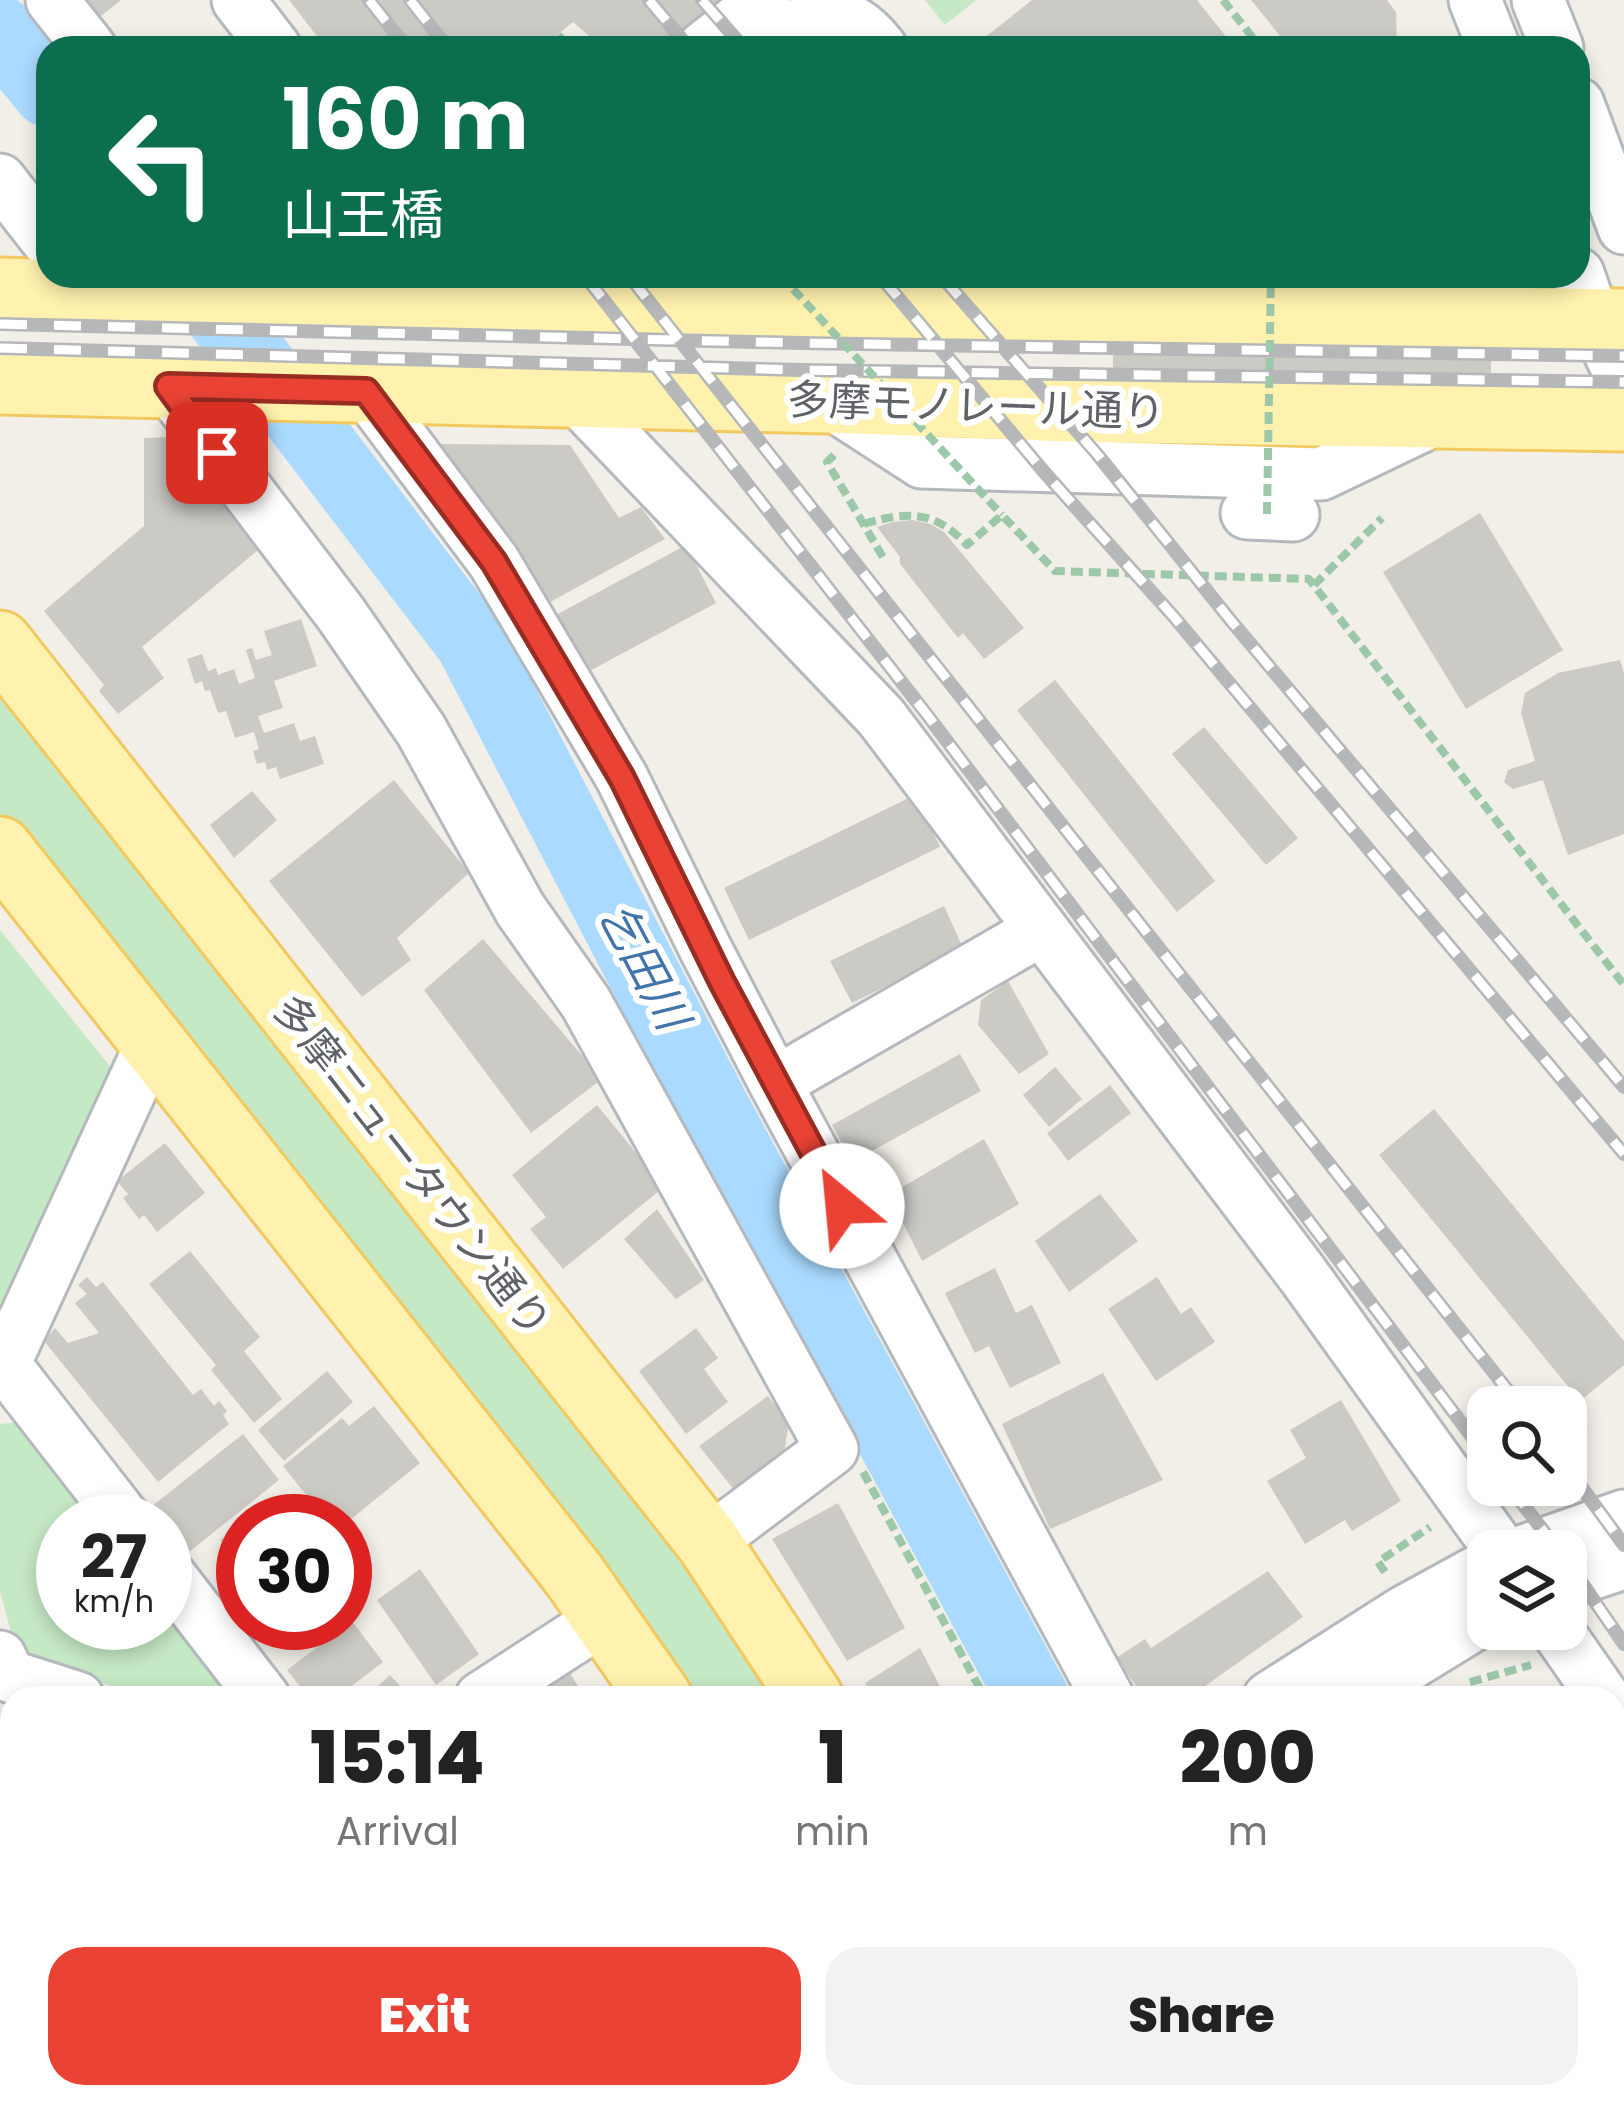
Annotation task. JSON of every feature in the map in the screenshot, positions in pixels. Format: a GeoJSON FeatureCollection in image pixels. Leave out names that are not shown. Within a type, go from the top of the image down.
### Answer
{"type":"FeatureCollection","features":[{"type":"Feature","properties":{"kind":"main road"},"geometry":{"type":"LineString","coordinates":[[0,290],[1101,294],[1599,305]]}},
{"type":"Feature","properties":{"kind":"main road"},"geometry":{"type":"LineString","coordinates":[[0,382],[183,387]]}},
{"type":"Feature","properties":{"kind":"main road","name":"多摩モノレール通り"},"geometry":{"type":"LineString","coordinates":[[183,387],[575,396],[833,425],[1072,410],[1624,418]]}},
{"type":"Feature","properties":{"kind":"main road","name":"多摩ニュータウン通り"},"geometry":{"type":"LineString","coordinates":[[0,643],[708,1542],[803,1686]]}},
{"type":"Feature","properties":{"kind":"main road"},"geometry":{"type":"LineString","coordinates":[[0,849],[606,1617],[652,1686]]}},
{"type":"Feature","properties":{"kind":"street"},"geometry":{"type":"LineString","coordinates":[[52,0],[80,36]]}},
{"type":"Feature","properties":{"kind":"street"},"geometry":{"type":"LineString","coordinates":[[238,0],[266,36]]}},
{"type":"Feature","properties":{"kind":"street"},"geometry":{"type":"LineString","coordinates":[[718,36],[764,0]]}},
{"type":"Feature","properties":{"kind":"street"},"geometry":{"type":"LineString","coordinates":[[882,0],[910,36]]}},
{"type":"Feature","properties":{"kind":"street"},"geometry":{"type":"LineString","coordinates":[[1475,0],[1489,36]]}},
{"type":"Feature","properties":{"kind":"street"},"geometry":{"type":"LineString","coordinates":[[1538,0],[1552,36]]}},
{"type":"Feature","properties":{"kind":"street"},"geometry":{"type":"LineString","coordinates":[[785,36],[806,20],[828,16],[848,18],[871,36]]}},
{"type":"Feature","properties":{"kind":"street"},"geometry":{"type":"LineString","coordinates":[[1590,136],[1624,228]]}},
{"type":"Feature","properties":{"kind":"street"},"geometry":{"type":"LineString","coordinates":[[0,180],[36,226]]}},
{"type":"Feature","properties":{"kind":"street"},"geometry":{"type":"LineString","coordinates":[[1599,305],[1624,382]]}},
{"type":"Feature","properties":{"kind":"street"},"geometry":{"type":"LineString","coordinates":[[183,387],[422,730],[520,909],[586,1003],[832,1449],[708,1542]]}},
{"type":"Feature","properties":{"kind":"street"},"geometry":{"type":"LineString","coordinates":[[347,391],[494,562],[622,778],[776,1083],[1102,1686]]}},
{"type":"Feature","properties":{"kind":"street"},"geometry":{"type":"LineString","coordinates":[[575,396],[881,717],[1303,1274],[1481,1523]]}},
{"type":"Feature","properties":{"kind":"street"},"geometry":{"type":"LineString","coordinates":[[776,1083],[1041,930]]}},
{"type":"Feature","properties":{"kind":"street"},"geometry":{"type":"LineString","coordinates":[[105,1494],[2,1369],[153,1042]]}},
{"type":"Feature","properties":{"kind":"street"},"geometry":{"type":"LineString","coordinates":[[1584,1530],[1624,1516]]}},
{"type":"Feature","properties":{"kind":"street"},"geometry":{"type":"LineString","coordinates":[[1587,1575],[1624,1563]]}},
{"type":"Feature","properties":{"kind":"street"},"geometry":{"type":"LineString","coordinates":[[1288,1686],[1467,1578]]}},
{"type":"Feature","properties":{"kind":"street"},"geometry":{"type":"LineString","coordinates":[[192,1605],[255,1686]]}},
{"type":"Feature","properties":{"kind":"street"},"geometry":{"type":"LineString","coordinates":[[500,1686],[606,1617]]}},
{"type":"Feature","properties":{"kind":"street"},"geometry":{"type":"LineString","coordinates":[[1374,1686],[1467,1629]]}},
{"type":"Feature","properties":{"kind":"street"},"geometry":{"type":"LineString","coordinates":[[1571,1650],[1596,1686]]}},
{"type":"Feature","properties":{"kind":"street"},"geometry":{"type":"LineString","coordinates":[[3,1670],[46,1686]]}},
{"type":"Feature","properties":{"kind":"path"},"geometry":{"type":"LineString","coordinates":[[1223,0],[1252,36]]}},
{"type":"Feature","properties":{"kind":"path"},"geometry":{"type":"LineString","coordinates":[[792,288],[1055,571],[1309,579],[1624,985]]}},
{"type":"Feature","properties":{"kind":"path"},"geometry":{"type":"LineString","coordinates":[[1269,514],[1271,288]]}},
{"type":"Feature","properties":{"kind":"path"},"geometry":{"type":"LineString","coordinates":[[833,425],[827,462],[884,559]]}},
{"type":"Feature","properties":{"kind":"path"},"geometry":{"type":"LineString","coordinates":[[864,524],[912,514],[950,526],[967,545],[1002,515]]}},
{"type":"Feature","properties":{"kind":"path"},"geometry":{"type":"LineString","coordinates":[[1314,585],[1382,518]]}},
{"type":"Feature","properties":{"kind":"path"},"geometry":{"type":"LineString","coordinates":[[1378,1562],[1481,1523]]}},
{"type":"Feature","properties":{"kind":"path"},"geometry":{"type":"LineString","coordinates":[[1456,1686],[1538,1650]]}},
{"type":"Feature","properties":{"kind":"green space"},"geometry":{"type":"Polygon","coordinates":[[[925,0],[976,0],[945,25],[925,0]]]}},
{"type":"Feature","properties":{"kind":"green space"},"geometry":{"type":"Polygon","coordinates":[[[0,679],[691,1559],[775,1686],[676,1686],[0,819],[0,679]]]}},
{"type":"Feature","properties":{"kind":"green space"},"geometry":{"type":"Polygon","coordinates":[[[0,930],[113,1070],[0,1317],[0,930]]]}},
{"type":"Feature","properties":{"kind":"green space"},"geometry":{"type":"Polygon","coordinates":[[[27,1421],[82,1494],[36,1494],[36,1650],[192,1650],[192,1639],[228,1686],[111,1686],[35,1663],[13,1639],[0,1592],[0,1424],[27,1421]]]}},
{"type":"Feature","properties":{"kind":"building"},"geometry":{"type":"Polygon","coordinates":[[[72,0],[121,0],[91,24],[72,0]]]}},
{"type":"Feature","properties":{"kind":"building"},"geometry":{"type":"Polygon","coordinates":[[[289,0],[787,0],[813,36],[589,36],[573,22],[556,36],[317,36],[289,0]]]}},
{"type":"Feature","properties":{"kind":"building"},"geometry":{"type":"Polygon","coordinates":[[[1032,0],[1197,0],[1226,36],[987,36],[1032,0]]]}},
{"type":"Feature","properties":{"kind":"building"},"geometry":{"type":"Polygon","coordinates":[[[1251,0],[1387,0],[1396,12],[1397,36],[1280,36],[1251,0]]]}},
{"type":"Feature","properties":{"kind":"building"},"geometry":{"type":"Polygon","coordinates":[[[1114,293],[1492,300],[1490,435],[1112,428],[1114,293]]]}},
{"type":"Feature","properties":{"kind":"building"},"geometry":{"type":"Polygon","coordinates":[[[180,437],[263,546],[142,647],[164,678],[118,714],[99,691],[104,685],[44,611],[144,526],[144,438],[180,437]]]}},
{"type":"Feature","properties":{"kind":"building"},"geometry":{"type":"Polygon","coordinates":[[[427,444],[570,445],[619,518],[641,507],[665,539],[543,606],[427,444]]]}},
{"type":"Feature","properties":{"kind":"building"},"geometry":{"type":"Polygon","coordinates":[[[1480,513],[1563,650],[1466,709],[1383,572],[1480,513]]]}},
{"type":"Feature","properties":{"kind":"building"},"geometry":{"type":"Polygon","coordinates":[[[912,520],[944,532],[1024,628],[984,659],[963,633],[958,638],[877,527],[912,520]]]}},
{"type":"Feature","properties":{"kind":"building"},"geometry":{"type":"Polygon","coordinates":[[[686,545],[716,603],[584,674],[554,616],[686,545]]]}},
{"type":"Feature","properties":{"kind":"building"},"geometry":{"type":"Polygon","coordinates":[[[301,619],[317,666],[274,681],[283,708],[258,716],[264,733],[294,723],[300,741],[315,736],[324,764],[280,779],[276,767],[267,770],[265,762],[257,764],[254,732],[235,738],[226,711],[218,713],[202,681],[195,684],[187,659],[202,654],[208,671],[216,668],[218,675],[234,669],[239,684],[255,678],[246,650],[252,648],[256,660],[272,655],[264,631],[301,619]]]}},
{"type":"Feature","properties":{"kind":"building"},"geometry":{"type":"Polygon","coordinates":[[[1620,660],[1624,673],[1624,834],[1568,855],[1543,780],[1513,789],[1504,782],[1508,770],[1535,761],[1521,713],[1525,693],[1558,673],[1620,660]]]}},
{"type":"Feature","properties":{"kind":"building"},"geometry":{"type":"Polygon","coordinates":[[[1055,680],[1215,881],[1177,912],[1017,710],[1055,680]]]}},
{"type":"Feature","properties":{"kind":"building"},"geometry":{"type":"Polygon","coordinates":[[[1204,727],[1298,838],[1266,865],[1172,754],[1204,727]]]}},
{"type":"Feature","properties":{"kind":"building"},"geometry":{"type":"Polygon","coordinates":[[[394,780],[469,873],[397,938],[411,960],[362,997],[269,881],[394,780]]]}},
{"type":"Feature","properties":{"kind":"building"},"geometry":{"type":"Polygon","coordinates":[[[252,791],[277,820],[234,858],[210,825],[252,791]]]}},
{"type":"Feature","properties":{"kind":"building"},"geometry":{"type":"Polygon","coordinates":[[[915,795],[940,847],[749,940],[724,888],[915,795]]]}},
{"type":"Feature","properties":{"kind":"building"},"geometry":{"type":"Polygon","coordinates":[[[944,906],[963,948],[852,1003],[830,961],[944,906]]]}},
{"type":"Feature","properties":{"kind":"building"},"geometry":{"type":"Polygon","coordinates":[[[483,939],[602,1079],[531,1133],[424,990],[483,939]]]}},
{"type":"Feature","properties":{"kind":"building"},"geometry":{"type":"Polygon","coordinates":[[[1008,981],[1049,1054],[1019,1074],[978,1025],[981,1000],[1008,981]]]}},
{"type":"Feature","properties":{"kind":"building"},"geometry":{"type":"Polygon","coordinates":[[[960,1054],[981,1091],[852,1162],[832,1125],[960,1054]]]}},
{"type":"Feature","properties":{"kind":"building"},"geometry":{"type":"Polygon","coordinates":[[[1055,1067],[1082,1099],[1049,1127],[1023,1095],[1055,1067]]]}},
{"type":"Feature","properties":{"kind":"building"},"geometry":{"type":"Polygon","coordinates":[[[1110,1085],[1131,1113],[1068,1161],[1047,1133],[1110,1085]]]}},
{"type":"Feature","properties":{"kind":"building"},"geometry":{"type":"Polygon","coordinates":[[[597,1105],[664,1187],[563,1269],[530,1229],[546,1217],[512,1175],[597,1105]]]}},
{"type":"Feature","properties":{"kind":"building"},"geometry":{"type":"Polygon","coordinates":[[[1434,1109],[1624,1341],[1624,1365],[1587,1395],[1587,1386],[1568,1386],[1379,1155],[1434,1109]]]}},
{"type":"Feature","properties":{"kind":"building"},"geometry":{"type":"Polygon","coordinates":[[[984,1139],[1019,1204],[922,1261],[889,1195],[984,1139]]]}},
{"type":"Feature","properties":{"kind":"building"},"geometry":{"type":"Polygon","coordinates":[[[165,1143],[205,1193],[157,1232],[144,1215],[139,1219],[117,1181],[165,1143]]]}},
{"type":"Feature","properties":{"kind":"building"},"geometry":{"type":"Polygon","coordinates":[[[1100,1194],[1138,1241],[1069,1292],[1035,1241],[1100,1194]]]}},
{"type":"Feature","properties":{"kind":"building"},"geometry":{"type":"Polygon","coordinates":[[[657,1209],[704,1280],[676,1299],[624,1239],[657,1209]]]}},
{"type":"Feature","properties":{"kind":"building"},"geometry":{"type":"Polygon","coordinates":[[[190,1251],[260,1337],[244,1351],[282,1399],[254,1423],[211,1370],[216,1365],[149,1284],[190,1251]]]}},
{"type":"Feature","properties":{"kind":"building"},"geometry":{"type":"Polygon","coordinates":[[[995,1268],[1016,1313],[1032,1305],[1061,1363],[1010,1388],[989,1346],[975,1353],[945,1293],[995,1268]]]}},
{"type":"Feature","properties":{"kind":"building"},"geometry":{"type":"Polygon","coordinates":[[[87,1277],[96,1287],[103,1282],[193,1395],[201,1389],[214,1406],[219,1401],[227,1411],[223,1415],[229,1424],[158,1482],[44,1341],[55,1328],[68,1343],[99,1333],[75,1303],[87,1294],[78,1285],[87,1277]]]}},
{"type":"Feature","properties":{"kind":"building"},"geometry":{"type":"Polygon","coordinates":[[[1157,1277],[1181,1314],[1191,1307],[1215,1342],[1156,1381],[1108,1309],[1157,1277]]]}},
{"type":"Feature","properties":{"kind":"building"},"geometry":{"type":"Polygon","coordinates":[[[696,1328],[718,1358],[704,1369],[728,1402],[686,1434],[639,1371],[696,1328]]]}},
{"type":"Feature","properties":{"kind":"building"},"geometry":{"type":"Polygon","coordinates":[[[327,1371],[353,1402],[284,1461],[258,1430],[327,1371]]]}},
{"type":"Feature","properties":{"kind":"building"},"geometry":{"type":"Polygon","coordinates":[[[1103,1373],[1163,1480],[1050,1529],[1002,1424],[1103,1373]]]}},
{"type":"Feature","properties":{"kind":"building"},"geometry":{"type":"Polygon","coordinates":[[[768,1396],[789,1423],[783,1459],[735,1491],[699,1446],[768,1396]]]}},
{"type":"Feature","properties":{"kind":"building"},"geometry":{"type":"Polygon","coordinates":[[[1341,1400],[1401,1501],[1352,1531],[1345,1520],[1305,1544],[1267,1481],[1306,1458],[1290,1430],[1341,1400]]]}},
{"type":"Feature","properties":{"kind":"building"},"geometry":{"type":"Polygon","coordinates":[[[374,1406],[420,1463],[372,1502],[372,1494],[305,1494],[283,1466],[342,1418],[349,1426],[374,1406]]]}},
{"type":"Feature","properties":{"kind":"building"},"geometry":{"type":"Polygon","coordinates":[[[243,1434],[279,1480],[262,1494],[216,1494],[216,1530],[192,1550],[192,1494],[167,1494],[243,1434]]]}},
{"type":"Feature","properties":{"kind":"building"},"geometry":{"type":"Polygon","coordinates":[[[838,1503],[905,1628],[847,1661],[772,1539],[838,1503]]]}},
{"type":"Feature","properties":{"kind":"building"},"geometry":{"type":"Polygon","coordinates":[[[420,1569],[479,1654],[436,1685],[377,1600],[420,1569]]]}},
{"type":"Feature","properties":{"kind":"building"},"geometry":{"type":"Polygon","coordinates":[[[1268,1571],[1303,1617],[1205,1686],[1136,1686],[1116,1658],[1145,1639],[1151,1648],[1268,1571]]]}},
{"type":"Feature","properties":{"kind":"building"},"geometry":{"type":"Polygon","coordinates":[[[372,1647],[383,1662],[352,1686],[300,1686],[287,1670],[314,1650],[372,1647]]]}},
{"type":"Feature","properties":{"kind":"building"},"geometry":{"type":"Polygon","coordinates":[[[920,1648],[940,1686],[867,1686],[865,1683],[920,1648]]]}},
{"type":"Feature","properties":{"kind":"building"},"geometry":{"type":"Polygon","coordinates":[[[567,1668],[578,1686],[539,1686],[567,1668]]]}},
{"type":"Feature","properties":{"kind":"building"},"geometry":{"type":"Polygon","coordinates":[[[390,1675],[400,1686],[378,1686],[390,1675]]]}},
{"type":"Feature","properties":{"kind":"waterway","name":"乞田川"},"geometry":{"type":"LineString","coordinates":[[0,32],[36,76]]}},
{"type":"Feature","properties":{"kind":"waterway","name":"乞田川"},"geometry":{"type":"LineString","coordinates":[[200,288],[471,642],[715,1111],[1026,1686]]}},
{"type":"Feature","properties":{"kind":"railway"},"geometry":{"type":"LineString","coordinates":[[369,0],[398,36]]}},
{"type":"Feature","properties":{"kind":"railway"},"geometry":{"type":"LineString","coordinates":[[410,0],[438,36]]}},
{"type":"Feature","properties":{"kind":"railway"},"geometry":{"type":"LineString","coordinates":[[649,0],[679,36]]}},
{"type":"Feature","properties":{"kind":"railway"},"geometry":{"type":"LineString","coordinates":[[702,0],[734,36]]}},
{"type":"Feature","properties":{"kind":"railway"},"geometry":{"type":"LineString","coordinates":[[594,288],[928,716],[1467,1430]]}},
{"type":"Feature","properties":{"kind":"railway"},"geometry":{"type":"LineString","coordinates":[[638,288],[1504,1386]]}},
{"type":"Feature","properties":{"kind":"railway"},"geometry":{"type":"LineString","coordinates":[[890,288],[1174,617],[1624,1154]]}},
{"type":"Feature","properties":{"kind":"railway"},"geometry":{"type":"LineString","coordinates":[[952,288],[1097,454],[1232,622],[1624,1087]]}},
{"type":"Feature","properties":{"kind":"railway"},"geometry":{"type":"LineString","coordinates":[[0,324],[1624,356]]}},
{"type":"Feature","properties":{"kind":"railway"},"geometry":{"type":"LineString","coordinates":[[0,348],[801,370],[1624,382]]}},
{"type":"Feature","properties":{"kind":"railway"},"geometry":{"type":"LineString","coordinates":[[1587,1495],[1624,1545]]}},
{"type":"Feature","properties":{"kind":"railway"},"geometry":{"type":"LineString","coordinates":[[1524,1506],[1543,1530]]}},
{"type":"Feature","properties":{"kind":"railway"},"geometry":{"type":"LineString","coordinates":[[1587,1590],[1624,1644]]}},
{"type":"Feature","properties":{"kind":"route"},"geometry":{"type":"LineString","coordinates":[[217,453],[168,386],[366,391],[494,562],[622,778],[722,982],[842,1206]]}}]}
